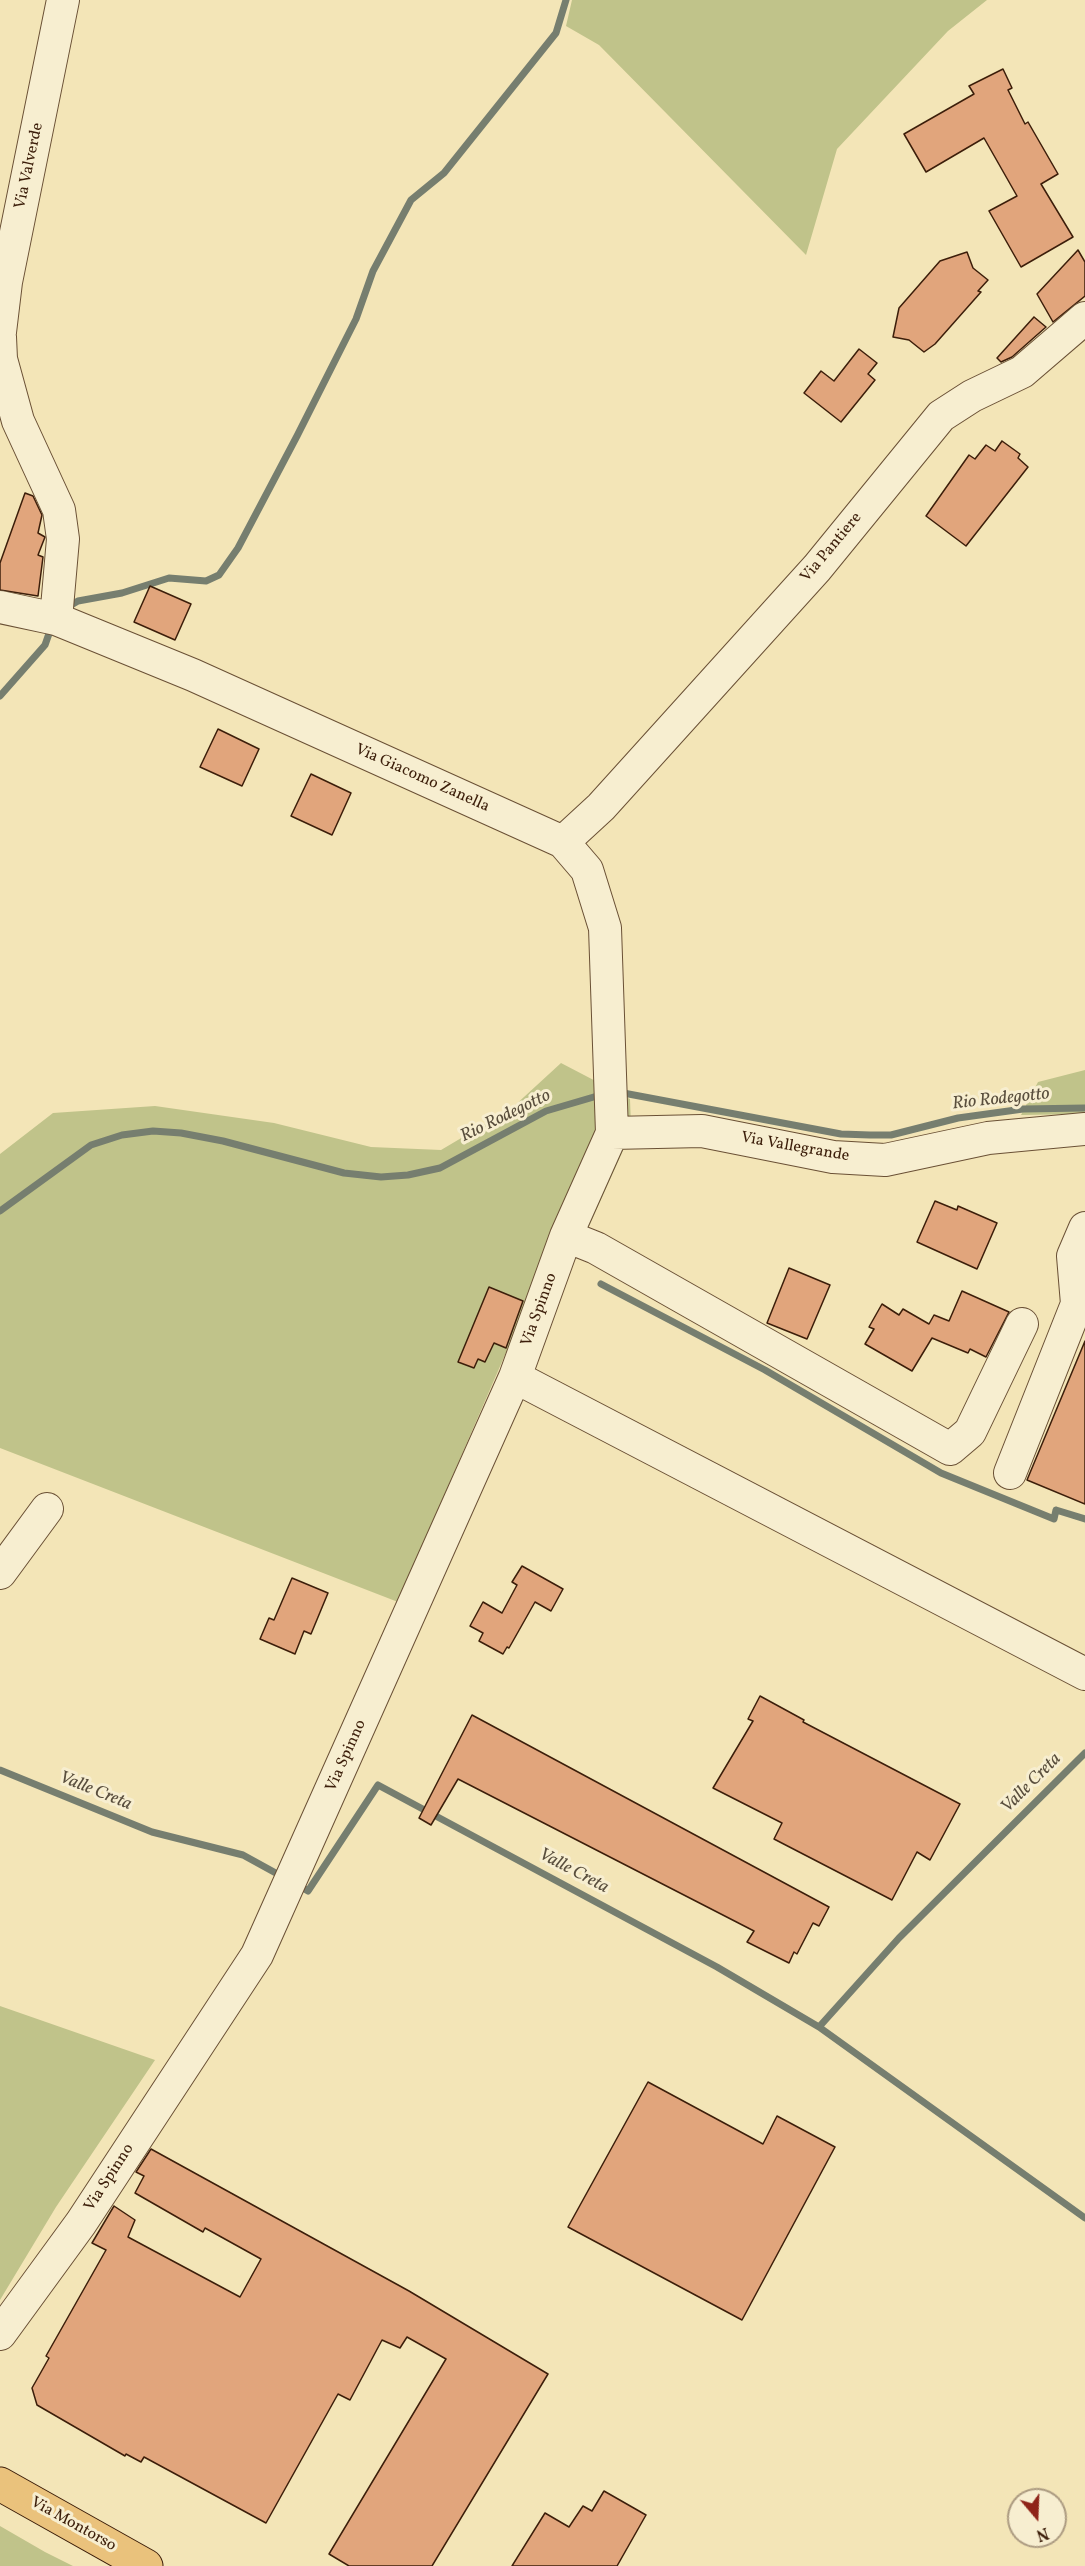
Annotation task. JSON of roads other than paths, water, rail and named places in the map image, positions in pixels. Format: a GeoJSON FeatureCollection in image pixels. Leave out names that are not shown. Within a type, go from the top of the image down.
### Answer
{"type":"FeatureCollection","features":[{"type":"Feature","properties":{"kind":"main road","name":"Via Montorso"},"geometry":{"type":"LineString","coordinates":[[0,2484],[146,2566]]}},
{"type":"Feature","properties":{"kind":"street","name":"Via Valverde"},"geometry":{"type":"LineString","coordinates":[[0,332],[6,282],[63,0]]}},
{"type":"Feature","properties":{"kind":"street","name":"Via Pantiere"},"geometry":{"type":"LineString","coordinates":[[563,842],[601,807],[817,568],[941,416],[972,396],[1022,372],[1085,318]]}},
{"type":"Feature","properties":{"kind":"street"},"geometry":{"type":"LineString","coordinates":[[0,337],[1,359],[18,421],[59,510],[63,539],[56,619]]}},
{"type":"Feature","properties":{"kind":"street","name":"Via Giacomo Zanella"},"geometry":{"type":"LineString","coordinates":[[0,607],[56,619],[193,675],[563,842],[587,870],[605,928],[612,1133]]}},
{"type":"Feature","properties":{"kind":"street","name":"Via Pantiere"},"geometry":{"type":"LineString","coordinates":[[587,870],[601,807]]}},
{"type":"Feature","properties":{"kind":"street","name":"Via Vallegrande"},"geometry":{"type":"LineString","coordinates":[[612,1133],[702,1131],[833,1157],[885,1160],[988,1138],[1085,1129]]}},
{"type":"Feature","properties":{"kind":"street","name":"Via Spinno"},"geometry":{"type":"LineString","coordinates":[[0,2334],[81,2223],[257,1955],[515,1377],[566,1236],[612,1133]]}},
{"type":"Feature","properties":{"kind":"street"},"geometry":{"type":"LineString","coordinates":[[1010,1473],[1077,1304],[1073,1256],[1085,1228]]}},
{"type":"Feature","properties":{"kind":"street"},"geometry":{"type":"LineString","coordinates":[[566,1236],[596,1248],[950,1449],[970,1432],[1022,1324]]}},
{"type":"Feature","properties":{"kind":"street"},"geometry":{"type":"LineString","coordinates":[[515,1377],[1085,1674]]}},
{"type":"Feature","properties":{"kind":"street"},"geometry":{"type":"LineString","coordinates":[[0,1573],[47,1509]]}},
{"type":"Feature","properties":{"kind":"waterway"},"geometry":{"type":"LineString","coordinates":[[66,608],[78,601],[122,593],[169,578],[206,581],[219,575],[238,548],[297,436],[356,319],[373,271],[411,200],[444,173],[556,33],[566,0]]}},
{"type":"Feature","properties":{"kind":"waterway"},"geometry":{"type":"LineString","coordinates":[[0,696],[45,645],[52,625]]}},
{"type":"Feature","properties":{"kind":"waterway","name":"Rio Rodegotto"},"geometry":{"type":"LineString","coordinates":[[618,1092],[841,1134],[870,1135],[891,1135],[958,1118],[1023,1109],[1085,1108]]}},
{"type":"Feature","properties":{"kind":"waterway","name":"Rio Rodegotto"},"geometry":{"type":"LineString","coordinates":[[0,1211],[91,1145],[122,1135],[153,1131],[181,1133],[223,1141],[344,1173],[381,1177],[408,1175],[440,1168],[546,1111],[604,1094]]}},
{"type":"Feature","properties":{"kind":"waterway"},"geometry":{"type":"LineString","coordinates":[[601,1284],[765,1370],[941,1473],[1054,1519],[1056,1510],[1085,1519]]}},
{"type":"Feature","properties":{"kind":"waterway","name":"Valle Creta"},"geometry":{"type":"LineString","coordinates":[[819,2027],[899,1938],[1085,1753]]}},
{"type":"Feature","properties":{"kind":"waterway","name":"Valle Creta"},"geometry":{"type":"LineString","coordinates":[[0,1770],[152,1832],[243,1855],[283,1877]]}},
{"type":"Feature","properties":{"kind":"waterway","name":"Valle Creta"},"geometry":{"type":"LineString","coordinates":[[298,1885],[308,1891],[378,1785],[717,1967],[819,2027],[1085,2218]]}}]}
